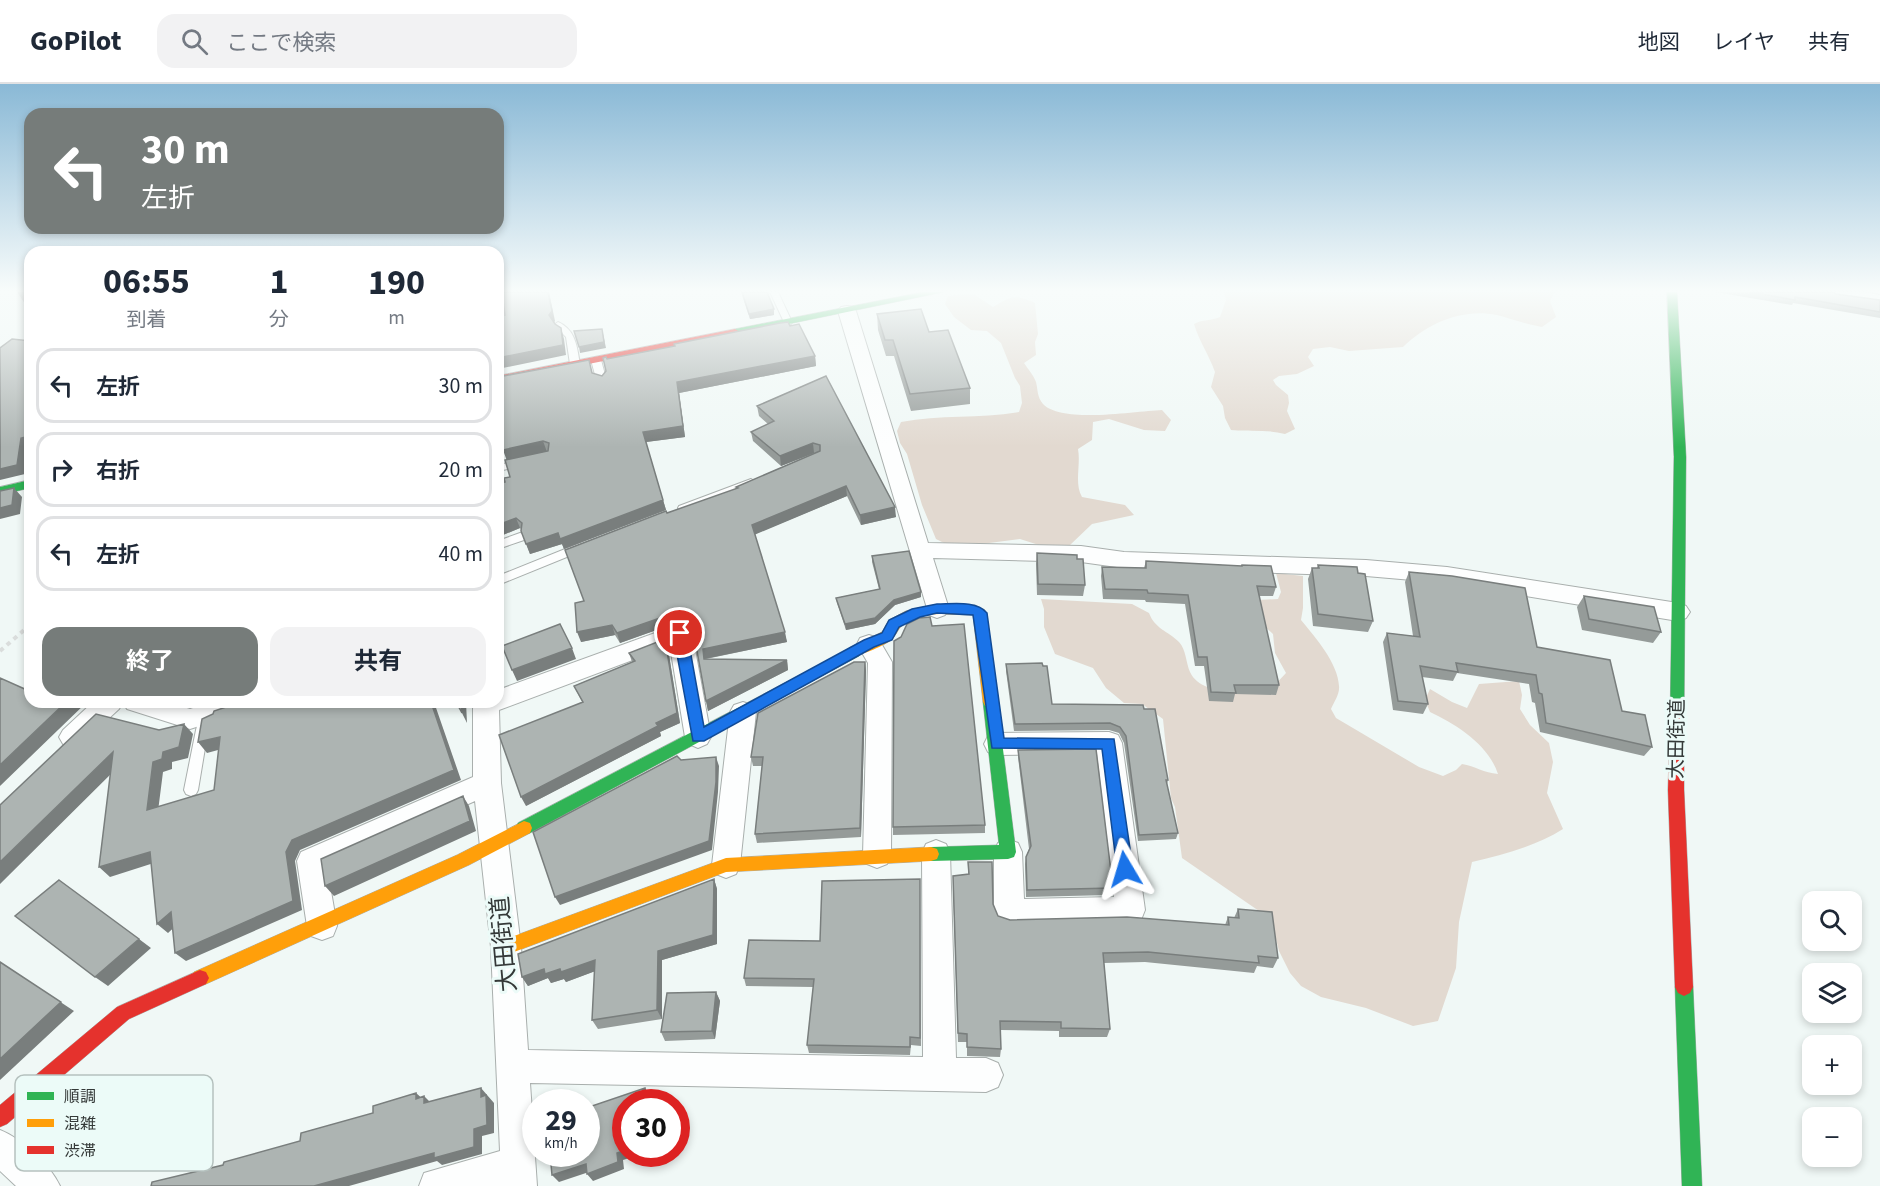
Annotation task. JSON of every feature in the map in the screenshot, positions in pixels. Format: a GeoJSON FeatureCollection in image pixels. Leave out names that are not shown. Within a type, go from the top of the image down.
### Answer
{"type":"FeatureCollection","features":[{"type":"Feature","properties":{"kind":"street"},"geometry":{"type":"LineString","coordinates":[[504,378],[680,343]]}},
{"type":"Feature","properties":{"kind":"street"},"geometry":{"type":"LineString","coordinates":[[857,343],[937,609]]}},
{"type":"Feature","properties":{"kind":"street","name":"大田街道"},"geometry":{"type":"LineString","coordinates":[[1674,343],[1680,457],[1676,790],[1692,1186]]}},
{"type":"Feature","properties":{"kind":"street"},"geometry":{"type":"LineString","coordinates":[[0,491],[24,485]]}},
{"type":"Feature","properties":{"kind":"street"},"geometry":{"type":"LineString","coordinates":[[919,550],[1081,554],[1124,560],[1366,568],[1447,575],[1678,612]]}},
{"type":"Feature","properties":{"kind":"street"},"geometry":{"type":"LineString","coordinates":[[50,1075],[123,1013],[321,926],[463,860],[887,636],[894,623],[917,613],[937,609],[975,610],[980,613],[1008,852],[1009,913],[1130,910],[1109,743],[997,744]]}},
{"type":"Feature","properties":{"kind":"street"},"geometry":{"type":"LineString","coordinates":[[504,697],[680,633],[698,737]]}},
{"type":"Feature","properties":{"kind":"street"},"geometry":{"type":"LineString","coordinates":[[869,644],[880,662],[878,855]]}},
{"type":"Feature","properties":{"kind":"street"},"geometry":{"type":"LineString","coordinates":[[59,750],[104,708]]}},
{"type":"Feature","properties":{"kind":"street"},"geometry":{"type":"LineString","coordinates":[[155,708],[190,719],[224,708]]}},
{"type":"Feature","properties":{"kind":"street","name":"大田街道"},"geometry":{"type":"LineString","coordinates":[[491,708],[488,783],[506,946],[518,1175]]}},
{"type":"Feature","properties":{"kind":"street"},"geometry":{"type":"LineString","coordinates":[[726,865],[743,712]]}},
{"type":"Feature","properties":{"kind":"street"},"geometry":{"type":"LineString","coordinates":[[321,926],[311,861],[488,783]]}},
{"type":"Feature","properties":{"kind":"street"},"geometry":{"type":"LineString","coordinates":[[506,946],[726,865],[878,855],[1008,852]]}},
{"type":"Feature","properties":{"kind":"street"},"geometry":{"type":"LineString","coordinates":[[936,853],[940,1072]]}},
{"type":"Feature","properties":{"kind":"street"},"geometry":{"type":"LineString","coordinates":[[512,1066],[940,1072],[986,1075]]}},
{"type":"Feature","properties":{"kind":"street"},"geometry":{"type":"LineString","coordinates":[[0,1118],[15,1105]]}},
{"type":"Feature","properties":{"kind":"street"},"geometry":{"type":"LineString","coordinates":[[0,1147],[15,1161]]}},
{"type":"Feature","properties":{"kind":"street"},"geometry":{"type":"LineString","coordinates":[[26,1171],[42,1186]]}},
{"type":"Feature","properties":{"kind":"street"},"geometry":{"type":"LineString","coordinates":[[437,1186],[518,1175]]}},
{"type":"Feature","properties":{"kind":"lane"},"geometry":{"type":"LineString","coordinates":[[572,343],[575,364]]}},
{"type":"Feature","properties":{"kind":"lane"},"geometry":{"type":"LineString","coordinates":[[596,360],[602,382]]}},
{"type":"Feature","properties":{"kind":"lane"},"geometry":{"type":"LineString","coordinates":[[504,467],[537,459]]}},
{"type":"Feature","properties":{"kind":"lane"},"geometry":{"type":"LineString","coordinates":[[675,511],[761,478]]}},
{"type":"Feature","properties":{"kind":"lane"},"geometry":{"type":"LineString","coordinates":[[504,543],[520,537]]}},
{"type":"Feature","properties":{"kind":"lane"},"geometry":{"type":"LineString","coordinates":[[504,579],[588,544]]}},
{"type":"Feature","properties":{"kind":"lane"},"geometry":{"type":"LineString","coordinates":[[190,790],[205,714]]}},
{"type":"Feature","properties":{"kind":"path"},"geometry":{"type":"LineString","coordinates":[[0,651],[24,631]]}},
{"type":"Feature","properties":{"kind":"shaded area"},"geometry":{"type":"Polygon","coordinates":[[[1001,343],[1035,343],[1036,355],[1024,363],[1035,380],[1041,401],[1053,410],[1066,414],[1100,415],[1162,410],[1171,420],[1165,431],[1144,430],[1109,419],[1093,422],[1092,440],[1078,449],[1078,486],[1082,497],[1125,505],[1134,515],[1092,524],[1070,545],[1042,546],[1020,539],[950,546],[936,539],[922,505],[907,454],[900,443],[897,431],[901,422],[1019,412],[1022,403],[1020,386],[1001,343]]]}},
{"type":"Feature","properties":{"kind":"shaded area"},"geometry":{"type":"Polygon","coordinates":[[[1202,343],[1407,343],[1403,347],[1349,351],[1330,347],[1313,349],[1308,357],[1314,366],[1297,374],[1279,376],[1273,380],[1288,395],[1287,411],[1295,429],[1285,434],[1231,430],[1225,418],[1223,406],[1211,387],[1215,372],[1202,343]]]}},
{"type":"Feature","properties":{"kind":"shaded area"},"geometry":{"type":"Polygon","coordinates":[[[1276,573],[1303,576],[1301,620],[1335,668],[1339,689],[1331,709],[1336,718],[1419,767],[1443,776],[1456,770],[1462,764],[1498,774],[1487,753],[1461,729],[1430,712],[1425,700],[1430,689],[1467,708],[1479,684],[1519,681],[1522,695],[1520,709],[1530,725],[1549,743],[1553,762],[1547,793],[1563,829],[1519,849],[1472,862],[1459,922],[1456,968],[1438,1021],[1413,1026],[1366,1008],[1321,997],[1301,986],[1290,973],[1279,951],[1275,935],[1259,911],[1182,858],[1175,807],[1171,798],[1163,719],[1142,704],[1124,703],[1106,688],[1093,668],[1055,654],[1044,627],[1044,609],[1041,599],[1132,604],[1149,613],[1158,626],[1179,642],[1190,672],[1205,686],[1227,690],[1272,688],[1286,673],[1275,653],[1273,634],[1264,626],[1258,600],[1278,599],[1281,592],[1276,573]]]}},
{"type":"Feature","properties":{"kind":"building"},"geometry":{"type":"Polygon","coordinates":[[[6,343],[24,343],[24,437],[21,438],[17,465],[0,469],[0,348],[6,343]]]}},
{"type":"Feature","properties":{"kind":"building"},"geometry":{"type":"Polygon","coordinates":[[[504,343],[563,345],[504,357],[504,343]]]}},
{"type":"Feature","properties":{"kind":"building"},"geometry":{"type":"Polygon","coordinates":[[[578,343],[597,343],[579,347],[578,343]]]}},
{"type":"Feature","properties":{"kind":"building"},"geometry":{"type":"Polygon","coordinates":[[[809,343],[815,356],[677,382],[683,426],[643,432],[663,500],[560,539],[558,533],[526,544],[521,531],[522,523],[516,518],[504,523],[504,478],[510,477],[505,460],[548,451],[549,443],[543,441],[504,450],[504,376],[589,360],[592,373],[602,376],[606,371],[603,358],[675,346],[674,344],[809,343]]]}},
{"type":"Feature","properties":{"kind":"building"},"geometry":{"type":"Polygon","coordinates":[[[894,343],[953,343],[970,388],[910,394],[894,343]]]}},
{"type":"Feature","properties":{"kind":"building"},"geometry":{"type":"Polygon","coordinates":[[[826,376],[895,507],[860,515],[846,486],[752,525],[785,632],[703,649],[704,659],[787,660],[706,701],[692,623],[687,616],[677,612],[617,633],[612,625],[577,632],[575,603],[584,601],[565,550],[666,511],[667,513],[738,488],[736,487],[820,451],[820,445],[813,443],[780,456],[751,432],[774,421],[757,406],[826,376]]]}},
{"type":"Feature","properties":{"kind":"building"},"geometry":{"type":"Polygon","coordinates":[[[14,488],[12,505],[0,508],[0,491],[14,488]]]}},
{"type":"Feature","properties":{"kind":"building"},"geometry":{"type":"Polygon","coordinates":[[[909,551],[921,592],[894,600],[875,618],[845,624],[836,598],[880,589],[872,556],[909,551]]]}},
{"type":"Feature","properties":{"kind":"building"},"geometry":{"type":"Polygon","coordinates":[[[1037,553],[1077,555],[1077,559],[1083,559],[1085,585],[1038,584],[1037,553]]]}},
{"type":"Feature","properties":{"kind":"building"},"geometry":{"type":"Polygon","coordinates":[[[1146,561],[1271,566],[1276,587],[1257,586],[1279,685],[1234,685],[1236,693],[1211,692],[1207,657],[1198,657],[1188,595],[1148,593],[1147,590],[1105,589],[1102,567],[1146,568],[1146,561]]]}},
{"type":"Feature","properties":{"kind":"building"},"geometry":{"type":"Polygon","coordinates":[[[1318,565],[1357,567],[1358,573],[1365,574],[1373,621],[1318,614],[1312,568],[1319,568],[1318,565]]]}},
{"type":"Feature","properties":{"kind":"building"},"geometry":{"type":"Polygon","coordinates":[[[1409,572],[1452,576],[1525,588],[1537,647],[1610,660],[1622,711],[1645,715],[1652,747],[1546,723],[1542,694],[1539,693],[1536,675],[1456,663],[1458,672],[1420,666],[1428,704],[1398,701],[1387,633],[1420,637],[1409,572]]]}},
{"type":"Feature","properties":{"kind":"building"},"geometry":{"type":"Polygon","coordinates":[[[1584,596],[1654,607],[1661,632],[1589,619],[1584,596]]]}},
{"type":"Feature","properties":{"kind":"building"},"geometry":{"type":"Polygon","coordinates":[[[930,617],[932,626],[964,624],[985,825],[893,827],[894,641],[901,637],[907,624],[919,618],[930,617]]]}},
{"type":"Feature","properties":{"kind":"building"},"geometry":{"type":"Polygon","coordinates":[[[560,624],[572,648],[512,670],[504,645],[560,624]]]}},
{"type":"Feature","properties":{"kind":"building"},"geometry":{"type":"Polygon","coordinates":[[[665,639],[677,713],[656,723],[658,726],[521,797],[499,735],[583,702],[574,686],[635,661],[629,653],[665,639]]]}},
{"type":"Feature","properties":{"kind":"building"},"geometry":{"type":"Polygon","coordinates":[[[854,662],[865,662],[860,828],[755,834],[763,757],[751,757],[758,713],[854,662]]]}},
{"type":"Feature","properties":{"kind":"building"},"geometry":{"type":"Polygon","coordinates":[[[1042,663],[1043,666],[1047,666],[1052,704],[1143,705],[1144,709],[1155,709],[1168,780],[1166,780],[1178,833],[1139,835],[1126,736],[1120,727],[1110,723],[1015,724],[1006,664],[1042,663]]]}},
{"type":"Feature","properties":{"kind":"building"},"geometry":{"type":"Polygon","coordinates":[[[0,678],[24,689],[24,708],[60,708],[0,765],[0,678]]]}},
{"type":"Feature","properties":{"kind":"building"},"geometry":{"type":"Polygon","coordinates":[[[223,708],[433,708],[454,770],[292,840],[286,852],[293,901],[175,953],[171,912],[157,924],[150,852],[99,867],[113,752],[0,862],[0,805],[96,714],[159,730],[184,724],[179,747],[163,752],[162,759],[153,762],[147,810],[214,790],[220,737],[198,742],[202,719],[213,714],[214,711],[223,708]]]}},
{"type":"Feature","properties":{"kind":"building"},"geometry":{"type":"Polygon","coordinates":[[[1096,749],[1113,888],[1027,890],[1026,857],[1031,846],[1018,750],[1096,749]]]}},
{"type":"Feature","properties":{"kind":"building"},"geometry":{"type":"Polygon","coordinates":[[[677,756],[681,760],[716,757],[716,782],[709,841],[555,897],[533,832],[677,756]]]}},
{"type":"Feature","properties":{"kind":"building"},"geometry":{"type":"Polygon","coordinates":[[[463,796],[470,821],[325,886],[321,859],[463,796]]]}},
{"type":"Feature","properties":{"kind":"building"},"geometry":{"type":"Polygon","coordinates":[[[968,862],[992,862],[993,904],[998,916],[1010,920],[1127,917],[1229,925],[1228,917],[1239,918],[1238,909],[1272,912],[1278,958],[1258,956],[1259,963],[1148,952],[1103,953],[1110,1029],[1061,1028],[1061,1022],[1000,1021],[1001,1049],[967,1047],[967,1034],[958,1033],[953,876],[969,874],[968,862]]]}},
{"type":"Feature","properties":{"kind":"building"},"geometry":{"type":"Polygon","coordinates":[[[714,879],[713,935],[658,951],[657,1010],[592,1020],[595,960],[561,972],[560,969],[545,974],[544,969],[522,977],[518,954],[714,879]]]}},
{"type":"Feature","properties":{"kind":"building"},"geometry":{"type":"Polygon","coordinates":[[[920,879],[920,1038],[910,1037],[910,1047],[807,1045],[814,979],[744,978],[749,940],[820,941],[822,881],[920,879]]]}},
{"type":"Feature","properties":{"kind":"building"},"geometry":{"type":"Polygon","coordinates":[[[59,880],[139,939],[95,977],[15,916],[59,880]]]}},
{"type":"Feature","properties":{"kind":"building"},"geometry":{"type":"Polygon","coordinates":[[[0,962],[61,1002],[0,1059],[0,962]]]}},
{"type":"Feature","properties":{"kind":"building"},"geometry":{"type":"Polygon","coordinates":[[[716,992],[712,1031],[661,1032],[667,993],[716,992]]]}},
{"type":"Feature","properties":{"kind":"building"},"geometry":{"type":"Polygon","coordinates":[[[481,1088],[481,1097],[486,1095],[487,1125],[474,1129],[474,1147],[434,1158],[434,1153],[314,1186],[151,1186],[152,1182],[198,1171],[213,1171],[213,1167],[223,1165],[224,1162],[300,1141],[301,1133],[373,1113],[373,1106],[416,1093],[416,1099],[424,1096],[424,1103],[481,1088]]]}},
{"type":"Feature","properties":{"kind":"building"},"geometry":{"type":"Polygon","coordinates":[[[612,1099],[612,1164],[587,1174],[586,1167],[600,1167],[600,1103],[612,1099]]]}},
{"type":"Feature","properties":{"kind":"building"},"geometry":{"type":"Polygon","coordinates":[[[551,1167],[577,1167],[552,1175],[551,1167]]]}},
{"type":"Feature","properties":{"kind":"traffic: fast"},"geometry":{"type":"LineString","coordinates":[[1674,343],[1680,457],[1677,722]]}},
{"type":"Feature","properties":{"kind":"traffic: fast"},"geometry":{"type":"LineString","coordinates":[[0,491],[24,485]]}},
{"type":"Feature","properties":{"kind":"traffic: fast"},"geometry":{"type":"LineString","coordinates":[[524,828],[854,652]]}},
{"type":"Feature","properties":{"kind":"traffic: fast"},"geometry":{"type":"LineString","coordinates":[[931,854],[1008,852],[990,702]]}},
{"type":"Feature","properties":{"kind":"traffic: fast"},"geometry":{"type":"LineString","coordinates":[[1684,987],[1692,1186]]}},
{"type":"Feature","properties":{"kind":"traffic: slow"},"geometry":{"type":"LineString","coordinates":[[854,652],[887,636],[894,623],[911,614],[933,610],[975,610],[980,613],[990,702]]}},
{"type":"Feature","properties":{"kind":"traffic: slow"},"geometry":{"type":"LineString","coordinates":[[200,978],[463,860],[524,828]]}},
{"type":"Feature","properties":{"kind":"traffic: slow"},"geometry":{"type":"LineString","coordinates":[[506,947],[726,865],[931,854]]}},
{"type":"Feature","properties":{"kind":"traffic: jam"},"geometry":{"type":"LineString","coordinates":[[504,378],[677,343]]}},
{"type":"Feature","properties":{"kind":"traffic: jam"},"geometry":{"type":"LineString","coordinates":[[1677,722],[1676,790],[1684,987]]}},
{"type":"Feature","properties":{"kind":"traffic: jam"},"geometry":{"type":"LineString","coordinates":[[50,1075],[123,1013],[200,978]]}},
{"type":"Feature","properties":{"kind":"traffic: jam"},"geometry":{"type":"LineString","coordinates":[[0,1117],[15,1104]]}},
{"type":"Feature","properties":{"kind":"route"},"geometry":{"type":"LineString","coordinates":[[680,633],[698,737],[887,636],[894,623],[917,613],[937,609],[975,610],[980,613],[997,744],[1109,743],[1125,869]]}}]}
